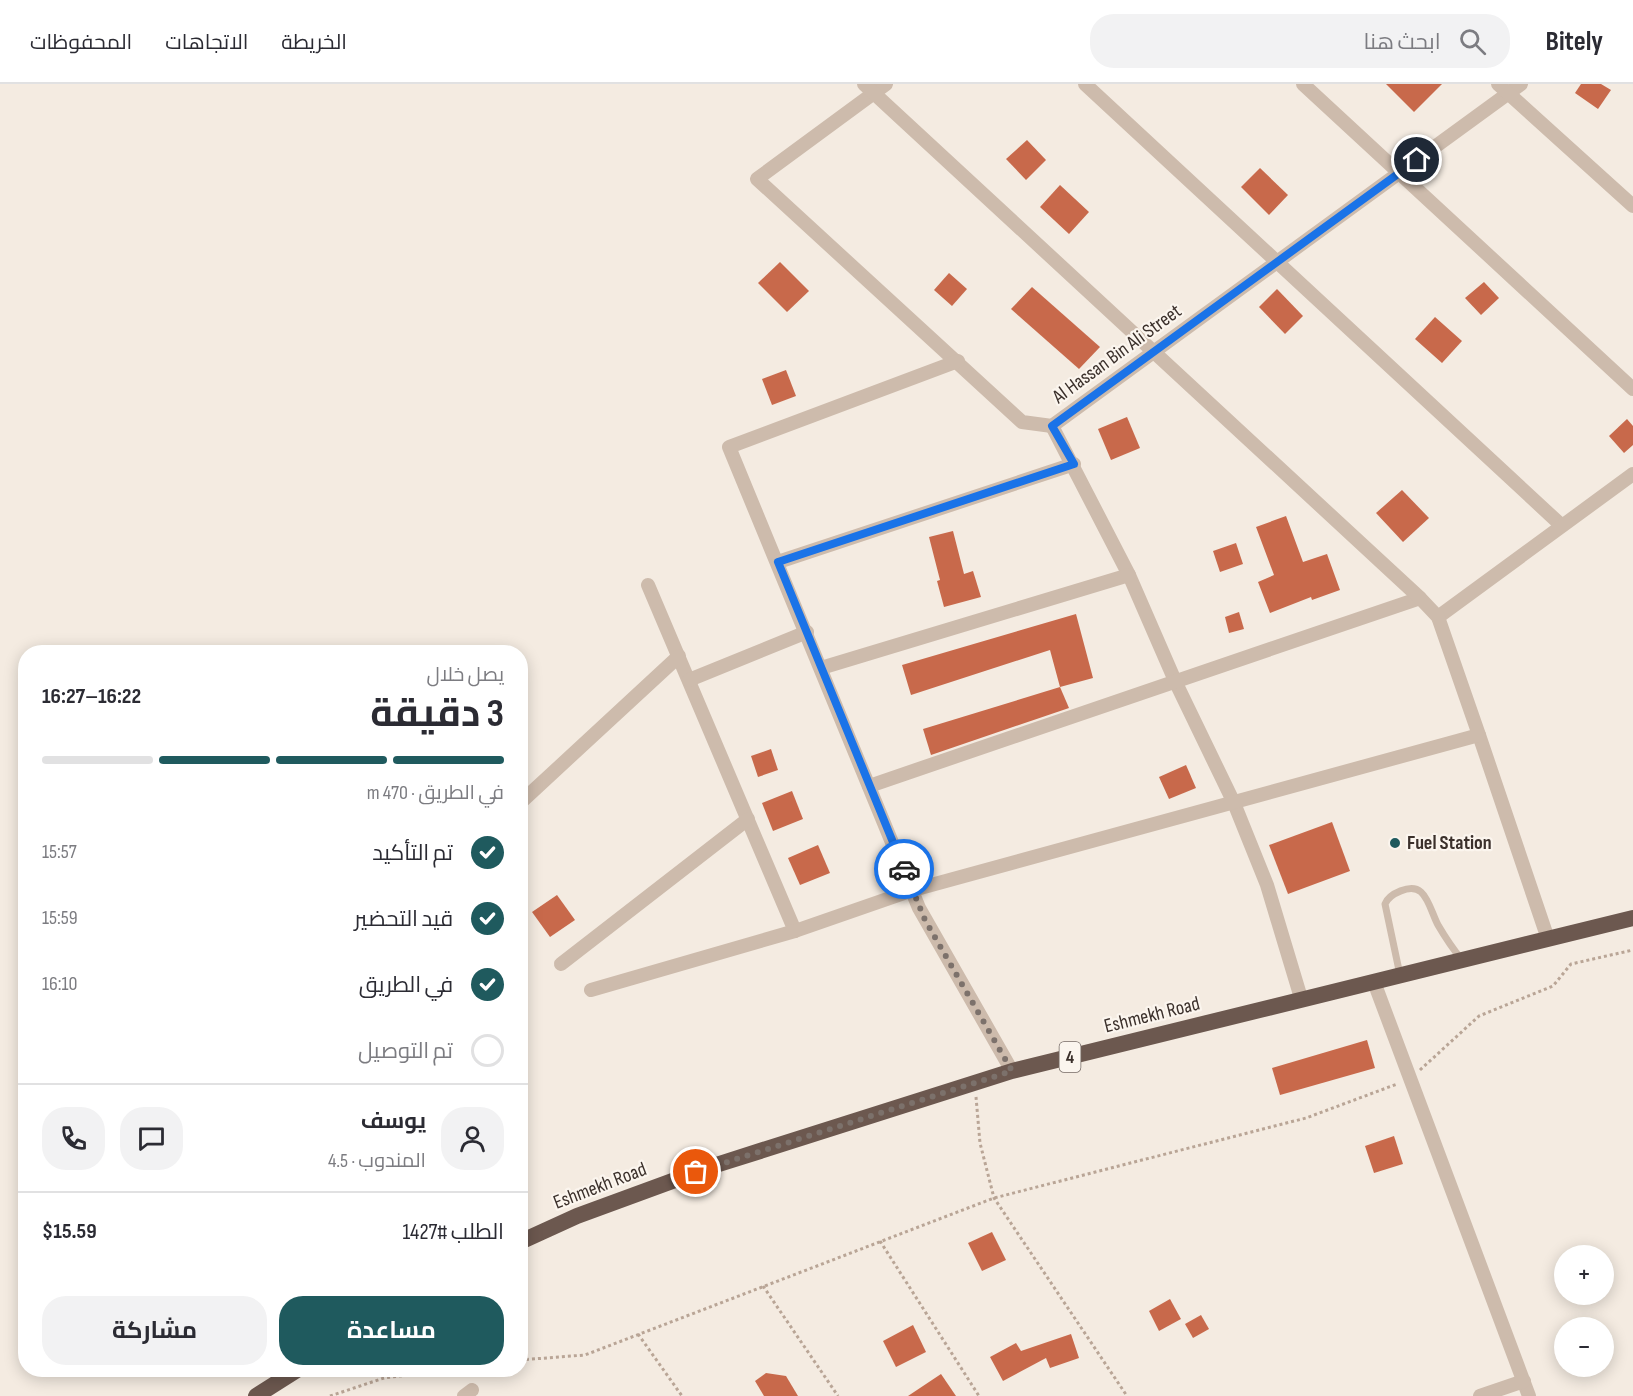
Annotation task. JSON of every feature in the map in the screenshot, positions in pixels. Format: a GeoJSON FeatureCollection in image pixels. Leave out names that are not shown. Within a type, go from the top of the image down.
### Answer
{"type":"FeatureCollection","features":[{"type":"Feature","properties":{"kind":"highway","name":"Eshmekh Road"},"geometry":{"type":"LineString","coordinates":[[528,1238],[577,1216],[716,1165],[1012,1071],[1633,918]]}},
{"type":"Feature","properties":{"kind":"highway"},"geometry":{"type":"LineString","coordinates":[[256,1396],[286,1377]]}},
{"type":"Feature","properties":{"kind":"street"},"geometry":{"type":"LineString","coordinates":[[868,89],[886,84]]}},
{"type":"Feature","properties":{"kind":"street"},"geometry":{"type":"LineString","coordinates":[[1085,84],[1561,525]]}},
{"type":"Feature","properties":{"kind":"street"},"geometry":{"type":"LineString","coordinates":[[1303,84],[1633,389]]}},
{"type":"Feature","properties":{"kind":"street","name":"Al Hassan Bin Ali Street"},"geometry":{"type":"LineString","coordinates":[[868,89],[757,178],[1022,422],[1052,426],[1399,173],[1503,89],[1521,84]]}},
{"type":"Feature","properties":{"kind":"street"},"geometry":{"type":"LineString","coordinates":[[868,89],[1155,351],[1438,617],[1548,939]]}},
{"type":"Feature","properties":{"kind":"street"},"geometry":{"type":"LineString","coordinates":[[1503,89],[1633,206]]}},
{"type":"Feature","properties":{"kind":"street"},"geometry":{"type":"LineString","coordinates":[[958,362],[729,447],[925,920],[1012,1071]]}},
{"type":"Feature","properties":{"kind":"street"},"geometry":{"type":"LineString","coordinates":[[1052,426],[1074,464],[1129,575],[1176,682],[1234,803],[1266,885],[1301,998]]}},
{"type":"Feature","properties":{"kind":"street"},"geometry":{"type":"LineString","coordinates":[[778,562],[1074,464]]}},
{"type":"Feature","properties":{"kind":"street"},"geometry":{"type":"LineString","coordinates":[[1438,617],[1561,525],[1630,478]]}},
{"type":"Feature","properties":{"kind":"street"},"geometry":{"type":"LineString","coordinates":[[821,668],[1129,575]]}},
{"type":"Feature","properties":{"kind":"street"},"geometry":{"type":"LineString","coordinates":[[648,585],[795,931]]}},
{"type":"Feature","properties":{"kind":"street"},"geometry":{"type":"LineString","coordinates":[[869,786],[1420,598]]}},
{"type":"Feature","properties":{"kind":"street"},"geometry":{"type":"LineString","coordinates":[[689,681],[807,632]]}},
{"type":"Feature","properties":{"kind":"street"},"geometry":{"type":"LineString","coordinates":[[528,796],[679,656]]}},
{"type":"Feature","properties":{"kind":"street"},"geometry":{"type":"LineString","coordinates":[[591,990],[795,931],[913,890],[1479,735]]}},
{"type":"Feature","properties":{"kind":"street"},"geometry":{"type":"LineString","coordinates":[[561,964],[748,819]]}},
{"type":"Feature","properties":{"kind":"street"},"geometry":{"type":"LineString","coordinates":[[1374,982],[1529,1396]]}},
{"type":"Feature","properties":{"kind":"street"},"geometry":{"type":"LineString","coordinates":[[1480,1396],[1524,1381]]}},
{"type":"Feature","properties":{"kind":"lane"},"geometry":{"type":"LineString","coordinates":[[1400,975],[1385,904],[1392,895],[1408,889],[1417,890],[1423,895],[1440,928],[1462,960]]}},
{"type":"Feature","properties":{"kind":"path"},"geometry":{"type":"LineString","coordinates":[[528,1359],[585,1355],[994,1198],[1306,1118],[1411,1079],[1479,1016],[1553,986],[1571,964],[1633,950]]}},
{"type":"Feature","properties":{"kind":"path"},"geometry":{"type":"LineString","coordinates":[[974,1083],[981,1143],[994,1198],[1126,1396]]}},
{"type":"Feature","properties":{"kind":"path"},"geometry":{"type":"LineString","coordinates":[[880,1242],[979,1396]]}},
{"type":"Feature","properties":{"kind":"path"},"geometry":{"type":"LineString","coordinates":[[763,1286],[838,1396]]}},
{"type":"Feature","properties":{"kind":"path"},"geometry":{"type":"LineString","coordinates":[[638,1334],[682,1396]]}},
{"type":"Feature","properties":{"kind":"path"},"geometry":{"type":"LineString","coordinates":[[330,1396],[392,1377]]}},
{"type":"Feature","properties":{"kind":"building"},"geometry":{"type":"Polygon","coordinates":[[[1386,84],[1442,84],[1414,112],[1386,84]]]}},
{"type":"Feature","properties":{"kind":"building"},"geometry":{"type":"Polygon","coordinates":[[[1581,84],[1601,84],[1611,90],[1598,109],[1575,93],[1581,84]]]}},
{"type":"Feature","properties":{"kind":"building"},"geometry":{"type":"Polygon","coordinates":[[[1027,140],[1046,160],[1026,180],[1006,159],[1027,140]]]}},
{"type":"Feature","properties":{"kind":"building"},"geometry":{"type":"Polygon","coordinates":[[[1260,168],[1288,195],[1269,215],[1241,187],[1260,168]]]}},
{"type":"Feature","properties":{"kind":"building"},"geometry":{"type":"Polygon","coordinates":[[[1060,185],[1089,212],[1069,234],[1040,207],[1060,185]]]}},
{"type":"Feature","properties":{"kind":"building"},"geometry":{"type":"Polygon","coordinates":[[[780,262],[809,291],[787,312],[758,283],[780,262]]]}},
{"type":"Feature","properties":{"kind":"building"},"geometry":{"type":"Polygon","coordinates":[[[949,273],[967,289],[952,306],[934,290],[949,273]]]}},
{"type":"Feature","properties":{"kind":"building"},"geometry":{"type":"Polygon","coordinates":[[[1484,282],[1499,298],[1481,315],[1465,298],[1484,282]]]}},
{"type":"Feature","properties":{"kind":"building"},"geometry":{"type":"Polygon","coordinates":[[[1032,287],[1100,347],[1079,369],[1011,309],[1032,287]]]}},
{"type":"Feature","properties":{"kind":"building"},"geometry":{"type":"Polygon","coordinates":[[[1277,289],[1303,316],[1285,334],[1259,307],[1277,289]]]}},
{"type":"Feature","properties":{"kind":"building"},"geometry":{"type":"Polygon","coordinates":[[[1435,317],[1462,341],[1442,363],[1415,339],[1435,317]]]}},
{"type":"Feature","properties":{"kind":"building"},"geometry":{"type":"Polygon","coordinates":[[[786,370],[796,396],[772,405],[762,379],[786,370]]]}},
{"type":"Feature","properties":{"kind":"building"},"geometry":{"type":"Polygon","coordinates":[[[1127,417],[1140,448],[1111,460],[1098,429],[1127,417]]]}},
{"type":"Feature","properties":{"kind":"building"},"geometry":{"type":"Polygon","coordinates":[[[1627,419],[1633,426],[1633,445],[1624,453],[1609,436],[1627,419]]]}},
{"type":"Feature","properties":{"kind":"building"},"geometry":{"type":"Polygon","coordinates":[[[1402,490],[1429,518],[1403,542],[1376,513],[1402,490]]]}},
{"type":"Feature","properties":{"kind":"building"},"geometry":{"type":"Polygon","coordinates":[[[1286,516],[1303,562],[1327,554],[1340,590],[1312,600],[1311,597],[1270,613],[1258,582],[1274,575],[1256,527],[1286,516]]]}},
{"type":"Feature","properties":{"kind":"building"},"geometry":{"type":"Polygon","coordinates":[[[953,531],[964,574],[973,571],[981,597],[944,607],[929,537],[953,531]]]}},
{"type":"Feature","properties":{"kind":"building"},"geometry":{"type":"Polygon","coordinates":[[[1236,543],[1243,564],[1220,572],[1213,551],[1236,543]]]}},
{"type":"Feature","properties":{"kind":"building"},"geometry":{"type":"Polygon","coordinates":[[[1239,612],[1244,629],[1229,633],[1225,617],[1239,612]]]}},
{"type":"Feature","properties":{"kind":"building"},"geometry":{"type":"Polygon","coordinates":[[[1076,614],[1093,678],[1060,687],[1050,650],[911,695],[902,665],[1076,614]]]}},
{"type":"Feature","properties":{"kind":"building"},"geometry":{"type":"Polygon","coordinates":[[[1060,687],[1069,708],[931,755],[923,729],[1060,687]]]}},
{"type":"Feature","properties":{"kind":"building"},"geometry":{"type":"Polygon","coordinates":[[[771,749],[778,770],[758,777],[751,756],[771,749]]]}},
{"type":"Feature","properties":{"kind":"building"},"geometry":{"type":"Polygon","coordinates":[[[1186,765],[1196,788],[1169,799],[1159,777],[1186,765]]]}},
{"type":"Feature","properties":{"kind":"building"},"geometry":{"type":"Polygon","coordinates":[[[792,791],[803,819],[773,831],[762,803],[792,791]]]}},
{"type":"Feature","properties":{"kind":"building"},"geometry":{"type":"Polygon","coordinates":[[[1332,822],[1350,871],[1288,894],[1269,845],[1332,822]]]}},
{"type":"Feature","properties":{"kind":"building"},"geometry":{"type":"Polygon","coordinates":[[[818,845],[830,873],[800,885],[788,858],[818,845]]]}},
{"type":"Feature","properties":{"kind":"building"},"geometry":{"type":"Polygon","coordinates":[[[557,895],[575,920],[550,937],[532,912],[557,895]]]}},
{"type":"Feature","properties":{"kind":"building"},"geometry":{"type":"Polygon","coordinates":[[[1367,1040],[1375,1068],[1280,1095],[1272,1068],[1367,1040]]]}},
{"type":"Feature","properties":{"kind":"building"},"geometry":{"type":"Polygon","coordinates":[[[1394,1136],[1403,1164],[1374,1173],[1365,1146],[1394,1136]]]}},
{"type":"Feature","properties":{"kind":"building"},"geometry":{"type":"Polygon","coordinates":[[[992,1232],[1006,1260],[982,1271],[968,1243],[992,1232]]]}},
{"type":"Feature","properties":{"kind":"building"},"geometry":{"type":"Polygon","coordinates":[[[1170,1299],[1181,1319],[1159,1331],[1149,1311],[1170,1299]]]}},
{"type":"Feature","properties":{"kind":"building"},"geometry":{"type":"Polygon","coordinates":[[[1201,1315],[1209,1329],[1193,1338],[1185,1324],[1201,1315]]]}},
{"type":"Feature","properties":{"kind":"building"},"geometry":{"type":"Polygon","coordinates":[[[913,1325],[926,1352],[896,1367],[883,1341],[913,1325]]]}},
{"type":"Feature","properties":{"kind":"building"},"geometry":{"type":"Polygon","coordinates":[[[1071,1334],[1079,1358],[1050,1368],[1046,1358],[1003,1381],[990,1357],[1016,1343],[1021,1351],[1071,1334]]]}},
{"type":"Feature","properties":{"kind":"building"},"geometry":{"type":"Polygon","coordinates":[[[766,1373],[786,1376],[798,1396],[764,1396],[755,1381],[766,1373]]]}},
{"type":"Feature","properties":{"kind":"building"},"geometry":{"type":"Polygon","coordinates":[[[941,1374],[956,1396],[908,1396],[941,1374]]]}},
{"type":"Feature","properties":{"kind":"way so far"},"geometry":{"type":"LineString","coordinates":[[696,1172],[1012,1071],[925,920],[904,869]]}},
{"type":"Feature","properties":{"kind":"place","name":"Fuel Station"},"geometry":{"type":"Point","coordinates":[1395,843]}},
{"type":"Feature","properties":{"kind":"route"},"geometry":{"type":"LineString","coordinates":[[904,869],[778,562],[1074,464],[1052,426],[1417,160]]}}]}
